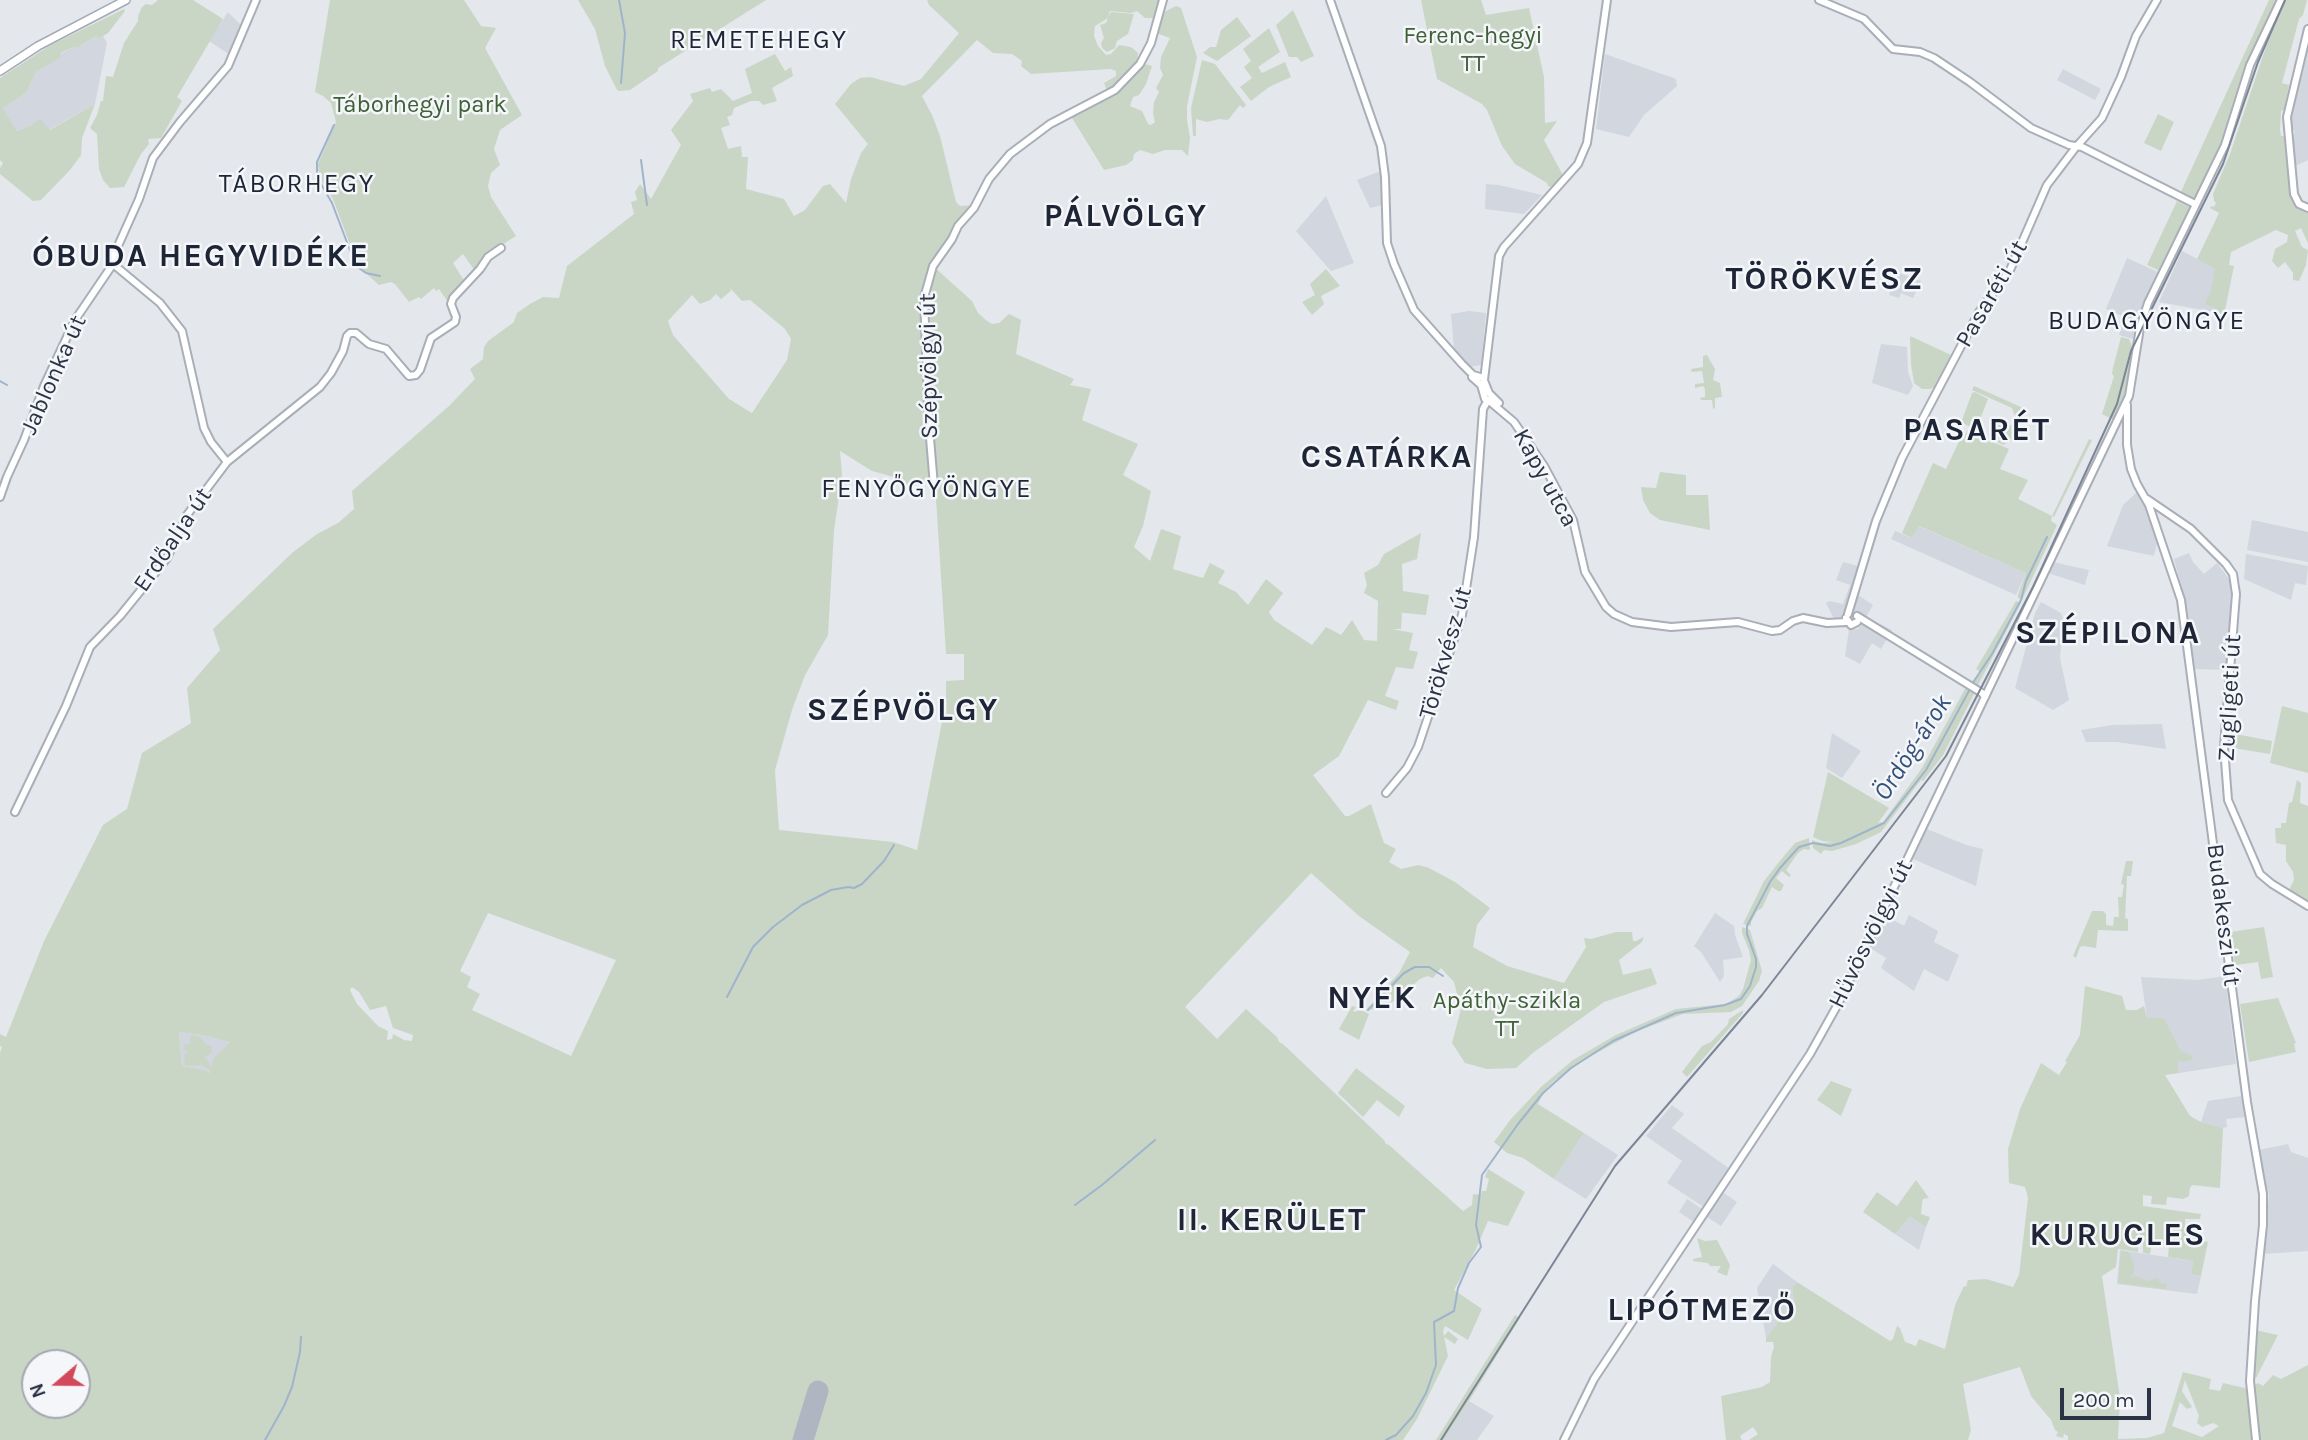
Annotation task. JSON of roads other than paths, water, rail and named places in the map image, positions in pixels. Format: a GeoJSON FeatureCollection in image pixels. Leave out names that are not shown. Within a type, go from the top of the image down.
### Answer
{"type":"FeatureCollection","features":[{"type":"Feature","properties":{"kind":"main road"},"geometry":{"type":"LineString","coordinates":[[0,71],[38,46],[126,0]]}},
{"type":"Feature","properties":{"kind":"street","name":"Jablonka út"},"geometry":{"type":"LineString","coordinates":[[0,497],[44,386],[75,320],[113,264],[113,257],[156,154],[228,66],[256,0]]}},
{"type":"Feature","properties":{"kind":"street","name":"Szépvölgyi út"},"geometry":{"type":"LineString","coordinates":[[934,486],[928,413],[924,298],[933,266],[958,226],[974,208],[989,179],[1010,154],[1038,131],[1115,90],[1140,64],[1149,47],[1163,0]]}},
{"type":"Feature","properties":{"kind":"street"},"geometry":{"type":"LineString","coordinates":[[1332,0],[1378,135],[1385,167],[1387,243],[1390,251],[1415,310],[1462,364],[1480,379],[1488,399]]}},
{"type":"Feature","properties":{"kind":"street"},"geometry":{"type":"LineString","coordinates":[[1480,379],[1486,364],[1499,256],[1578,164],[1585,150],[1607,0]]}},
{"type":"Feature","properties":{"kind":"street"},"geometry":{"type":"LineString","coordinates":[[1819,0],[1864,19],[1893,49],[1926,54],[1970,82],[2031,128],[2076,147],[2082,146],[2194,206]]}},
{"type":"Feature","properties":{"kind":"street","name":"Pasaréti út"},"geometry":{"type":"LineString","coordinates":[[1852,617],[1852,602],[1876,521],[1902,458],[1974,321],[2010,270],[2048,185],[2102,118],[2121,78],[2136,36],[2157,0]]}},
{"type":"Feature","properties":{"kind":"street"},"geometry":{"type":"LineString","coordinates":[[2127,400],[2145,313],[2161,274],[2225,145],[2253,58],[2281,0]]}},
{"type":"Feature","properties":{"kind":"street"},"geometry":{"type":"LineString","coordinates":[[2308,29],[2288,103],[2287,121],[2294,195],[2299,204],[2308,208]]}},
{"type":"Feature","properties":{"kind":"street","name":"Erdőalja út"},"geometry":{"type":"LineString","coordinates":[[15,812],[66,706],[89,649],[167,558],[187,515],[227,462],[328,378],[341,357],[348,334],[356,333],[369,344],[386,349],[409,376],[413,377],[420,370],[431,338],[455,322],[451,304],[453,298],[488,257],[501,248]]}},
{"type":"Feature","properties":{"kind":"street"},"geometry":{"type":"LineString","coordinates":[[113,264],[160,303],[182,331],[204,428],[227,462]]}},
{"type":"Feature","properties":{"kind":"street","name":"Kapy utca"},"geometry":{"type":"LineString","coordinates":[[1488,399],[1508,416],[1544,466],[1575,525],[1585,572],[1606,607],[1614,614],[1632,622],[1671,627],[1705,626],[1729,621],[1746,623],[1769,631],[1780,630],[1799,619],[1831,622],[1852,617]]}},
{"type":"Feature","properties":{"kind":"street","name":"Törökvész út"},"geometry":{"type":"LineString","coordinates":[[1386,793],[1407,768],[1418,747],[1462,615],[1474,545],[1482,417],[1480,406],[1488,399]]}},
{"type":"Feature","properties":{"kind":"street","name":"Budakeszi út"},"geometry":{"type":"LineString","coordinates":[[2127,400],[2129,460],[2135,480],[2147,499],[2181,600],[2247,1102],[2263,1194],[2263,1225],[2250,1381],[2256,1440]]}},
{"type":"Feature","properties":{"kind":"street","name":"Hűvösvölgyi út"},"geometry":{"type":"LineString","coordinates":[[1564,1440],[1594,1379],[1827,1027],[2030,608],[2127,400]]}},
{"type":"Feature","properties":{"kind":"street","name":"Zugligeti út"},"geometry":{"type":"LineString","coordinates":[[2147,499],[2191,529],[2233,574],[2235,602],[2224,747],[2228,800],[2260,874],[2308,906]]}},
{"type":"Feature","properties":{"kind":"street"},"geometry":{"type":"LineString","coordinates":[[2152,513],[2160,507]]}},
{"type":"Feature","properties":{"kind":"street"},"geometry":{"type":"LineString","coordinates":[[1852,617],[1878,629],[1985,697]]}},
{"type":"Feature","properties":{"kind":"waterway"},"geometry":{"type":"LineString","coordinates":[[619,0],[625,33],[621,83]]}},
{"type":"Feature","properties":{"kind":"waterway"},"geometry":{"type":"LineString","coordinates":[[334,125],[317,162],[317,177],[332,203],[356,266],[366,273],[380,276]]}},
{"type":"Feature","properties":{"kind":"waterway"},"geometry":{"type":"LineString","coordinates":[[641,160],[647,205]]}},
{"type":"Feature","properties":{"kind":"waterway"},"geometry":{"type":"LineString","coordinates":[[0,381],[7,385]]}},
{"type":"Feature","properties":{"kind":"waterway","name":"Ördög-árok"},"geometry":{"type":"LineString","coordinates":[[1972,684],[1992,654],[2021,600],[2026,581],[2047,537]]}},
{"type":"Feature","properties":{"kind":"waterway","name":"Ördög-árok"},"geometry":{"type":"LineString","coordinates":[[1386,1440],[1396,1435],[1413,1416],[1426,1393],[1436,1365],[1434,1322],[1454,1311],[1458,1288],[1469,1263],[1481,1247],[1476,1225],[1482,1175],[1518,1124],[1543,1093],[1571,1068],[1613,1041],[1676,1013],[1725,1005],[1741,999],[1750,986],[1756,967],[1747,926],[1780,868],[1799,847],[1813,843],[1830,846],[1841,843],[1884,823],[1926,770],[1970,689]]}},
{"type":"Feature","properties":{"kind":"waterway"},"geometry":{"type":"LineString","coordinates":[[727,997],[753,947],[773,927],[802,905],[831,890],[854,888],[862,884],[884,861],[894,845]]}},
{"type":"Feature","properties":{"kind":"waterway"},"geometry":{"type":"LineString","coordinates":[[1368,1010],[1404,973],[1415,967],[1429,967],[1443,976]]}},
{"type":"Feature","properties":{"kind":"waterway"},"geometry":{"type":"LineString","coordinates":[[1075,1205],[1155,1140]]}},
{"type":"Feature","properties":{"kind":"waterway"},"geometry":{"type":"LineString","coordinates":[[265,1440],[292,1387],[301,1337]]}},
{"type":"Feature","properties":{"kind":"tram line"},"geometry":{"type":"LineString","coordinates":[[1441,1440],[1615,1166],[1762,995],[1946,756],[2033,587],[2117,404],[2131,351],[2223,164],[2258,62],[2285,0]]}},
{"type":"Feature","properties":{"kind":"district","name":"REMETEHEGY"},"geometry":{"type":"Point","coordinates":[759,41]}},
{"type":"Feature","properties":{"kind":"district","name":"TÁBORHEGY"},"geometry":{"type":"Point","coordinates":[297,185]}},
{"type":"Feature","properties":{"kind":"district","name":"PÁLVÖLGY"},"geometry":{"type":"Point","coordinates":[1126,217]}},
{"type":"Feature","properties":{"kind":"district","name":"ÓBUDA HEGYVIDÉKE"},"geometry":{"type":"Point","coordinates":[201,257]}},
{"type":"Feature","properties":{"kind":"district","name":"TÖRÖKVÉSZ"},"geometry":{"type":"Point","coordinates":[1825,280]}},
{"type":"Feature","properties":{"kind":"district","name":"BUDAGYÖNGYE"},"geometry":{"type":"Point","coordinates":[2147,322]}},
{"type":"Feature","properties":{"kind":"district","name":"PASARÉT"},"geometry":{"type":"Point","coordinates":[1977,431]}},
{"type":"Feature","properties":{"kind":"district","name":"CSATÁRKA"},"geometry":{"type":"Point","coordinates":[1387,458]}},
{"type":"Feature","properties":{"kind":"district","name":"FENYŐGYÖNGYE"},"geometry":{"type":"Point","coordinates":[927,490]}},
{"type":"Feature","properties":{"kind":"district","name":"SZÉPILONA"},"geometry":{"type":"Point","coordinates":[2108,634]}},
{"type":"Feature","properties":{"kind":"district","name":"SZÉPVÖLGY"},"geometry":{"type":"Point","coordinates":[903,711]}},
{"type":"Feature","properties":{"kind":"district","name":"NYÉK"},"geometry":{"type":"Point","coordinates":[1372,999]}},
{"type":"Feature","properties":{"kind":"district","name":"II. KERÜLET"},"geometry":{"type":"Point","coordinates":[1272,1221]}},
{"type":"Feature","properties":{"kind":"district","name":"KURUCLES"},"geometry":{"type":"Point","coordinates":[2118,1236]}},
{"type":"Feature","properties":{"kind":"district","name":"LIPÓTMEZŐ"},"geometry":{"type":"Point","coordinates":[1702,1311]}},
{"type":"Feature","properties":{"kind":"park label","name":"Ferenc-hegyi TT"},"geometry":{"type":"Point","coordinates":[1473,50]}},
{"type":"Feature","properties":{"kind":"park label","name":"Táborhegyi park"},"geometry":{"type":"Point","coordinates":[420,105]}},
{"type":"Feature","properties":{"kind":"park label","name":"Apáthy-szikla TT"},"geometry":{"type":"Point","coordinates":[1507,1015]}}]}
